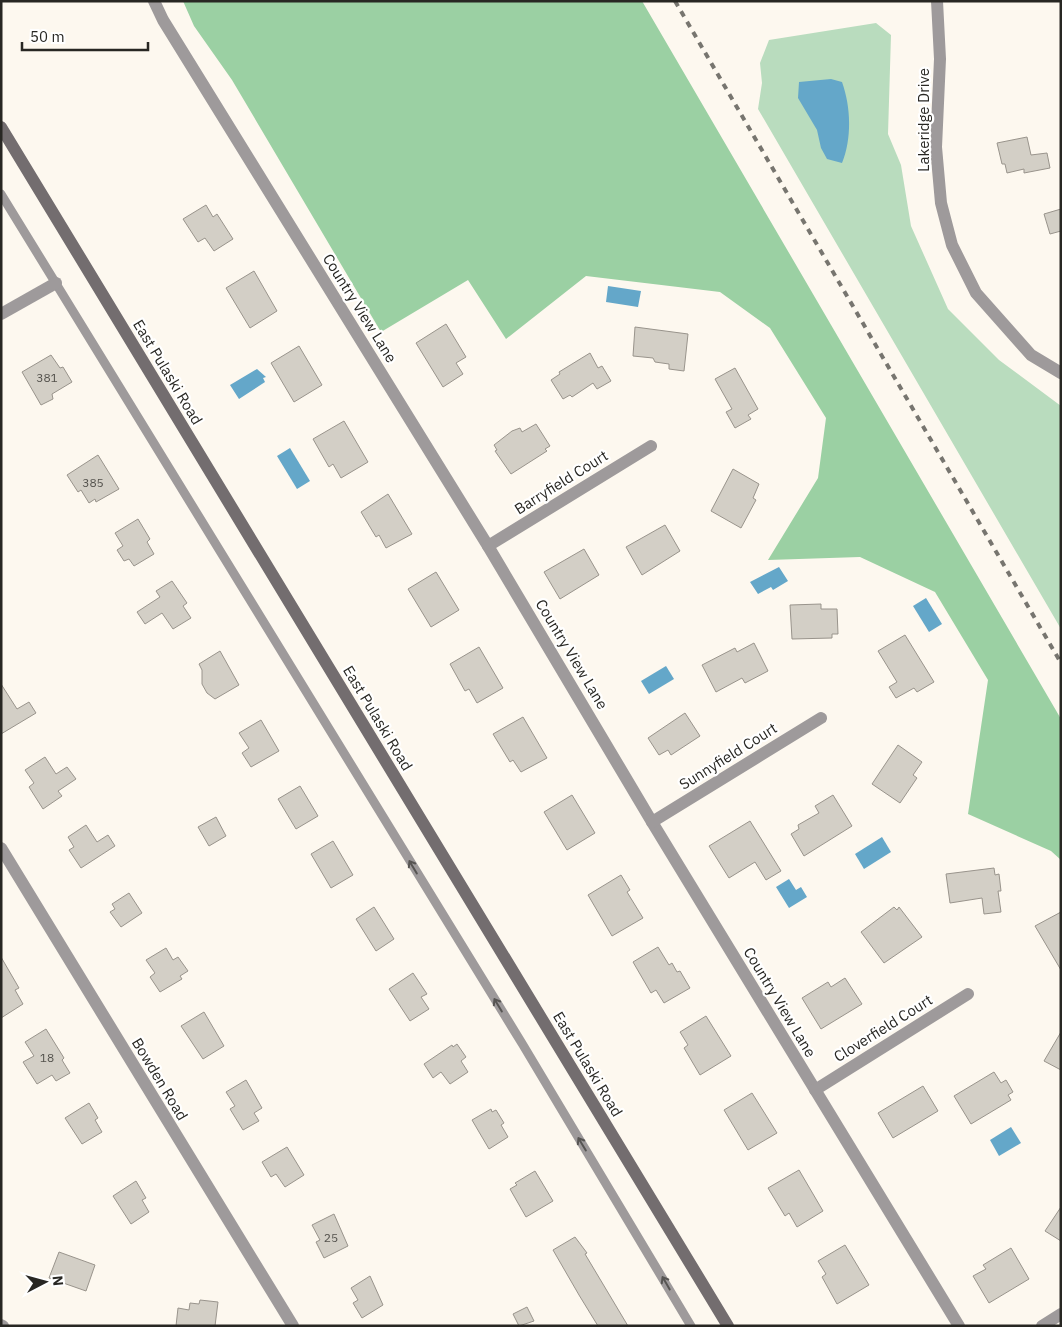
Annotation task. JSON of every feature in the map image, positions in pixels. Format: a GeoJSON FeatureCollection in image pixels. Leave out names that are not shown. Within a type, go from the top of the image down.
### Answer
{"type":"FeatureCollection","features":[{"type":"Feature","properties":{"kind":"main road","name":"East Pulaski Road"},"geometry":{"type":"LineString","coordinates":[[1,126],[728,1326]]}},
{"type":"Feature","properties":{"kind":"street","name":"Country View Lane"},"geometry":{"type":"LineString","coordinates":[[154,1],[163,20],[488,546],[652,822],[959,1326]]}},
{"type":"Feature","properties":{"kind":"street","name":"Lakeridge Drive"},"geometry":{"type":"LineString","coordinates":[[937,1],[940,59],[936,147],[941,203],[952,245],[976,293],[1031,355],[1061,373]]}},
{"type":"Feature","properties":{"kind":"street"},"geometry":{"type":"LineString","coordinates":[[1,314],[56,282]]}},
{"type":"Feature","properties":{"kind":"street","name":"Barryfield Court"},"geometry":{"type":"LineString","coordinates":[[488,546],[650,446]]}},
{"type":"Feature","properties":{"kind":"street","name":"Sunnyfield Court"},"geometry":{"type":"LineString","coordinates":[[652,822],[821,718]]}},
{"type":"Feature","properties":{"kind":"street","name":"Bowden Road"},"geometry":{"type":"LineString","coordinates":[[1,848],[293,1326]]}},
{"type":"Feature","properties":{"kind":"street","name":"Cloverfield Court"},"geometry":{"type":"LineString","coordinates":[[815,1090],[968,994]]}},
{"type":"Feature","properties":{"kind":"street"},"geometry":{"type":"LineString","coordinates":[[1042,1326],[1061,1314]]}},
{"type":"Feature","properties":{"kind":"lane"},"geometry":{"type":"LineString","coordinates":[[1,194],[512,1028],[690,1326]]}},
{"type":"Feature","properties":{"kind":"green space"},"geometry":{"type":"Polygon","coordinates":[[[183,1],[642,1],[1061,719],[1061,860],[1051,851],[968,814],[988,680],[935,592],[860,557],[768,560],[818,478],[826,418],[770,328],[720,292],[586,276],[506,339],[468,280],[381,332],[232,80],[194,26],[183,1]]]}},
{"type":"Feature","properties":{"kind":"green space"},"geometry":{"type":"Polygon","coordinates":[[[876,23],[891,35],[888,134],[901,165],[911,226],[948,309],[999,360],[1061,406],[1061,629],[758,109],[762,83],[760,63],[769,40],[876,23]]]}},
{"type":"Feature","properties":{"kind":"water"},"geometry":{"type":"Polygon","coordinates":[[[831,79],[842,82],[849,112],[849,133],[842,163],[827,159],[821,148],[817,130],[798,98],[799,82],[831,79]]]}},
{"type":"Feature","properties":{"kind":"water"},"geometry":{"type":"Polygon","coordinates":[[[608,286],[641,291],[638,307],[606,302],[608,286]]]}},
{"type":"Feature","properties":{"kind":"water"},"geometry":{"type":"Polygon","coordinates":[[[257,369],[266,377],[263,378],[265,382],[239,399],[230,385],[257,369]]]}},
{"type":"Feature","properties":{"kind":"water"},"geometry":{"type":"Polygon","coordinates":[[[290,448],[310,481],[297,489],[277,456],[290,448]]]}},
{"type":"Feature","properties":{"kind":"water"},"geometry":{"type":"Polygon","coordinates":[[[779,567],[788,581],[773,590],[771,587],[758,594],[750,582],[779,567]]]}},
{"type":"Feature","properties":{"kind":"water"},"geometry":{"type":"Polygon","coordinates":[[[926,598],[942,624],[929,632],[913,606],[926,598]]]}},
{"type":"Feature","properties":{"kind":"water"},"geometry":{"type":"Polygon","coordinates":[[[666,666],[674,679],[649,694],[641,681],[666,666]]]}},
{"type":"Feature","properties":{"kind":"water"},"geometry":{"type":"Polygon","coordinates":[[[882,837],[891,852],[864,869],[855,854],[882,837]]]}},
{"type":"Feature","properties":{"kind":"water"},"geometry":{"type":"Polygon","coordinates":[[[789,879],[796,890],[801,887],[807,897],[789,908],[776,887],[789,879]]]}},
{"type":"Feature","properties":{"kind":"water"},"geometry":{"type":"Polygon","coordinates":[[[1011,1127],[1021,1143],[999,1156],[990,1140],[1011,1127]]]}},
{"type":"Feature","properties":{"kind":"building"},"geometry":{"type":"Polygon","coordinates":[[[1027,137],[1031,155],[1047,153],[1050,168],[1024,173],[1024,169],[1007,173],[1005,164],[1002,164],[997,143],[1027,137]]]}},
{"type":"Feature","properties":{"kind":"building"},"geometry":{"type":"Polygon","coordinates":[[[206,205],[213,217],[217,214],[233,239],[214,251],[205,238],[198,242],[183,219],[206,205]]]}},
{"type":"Feature","properties":{"kind":"building"},"geometry":{"type":"Polygon","coordinates":[[[1061,209],[1061,231],[1050,234],[1044,214],[1061,209]]]}},
{"type":"Feature","properties":{"kind":"building"},"geometry":{"type":"Polygon","coordinates":[[[254,271],[277,311],[250,328],[226,288],[254,271]]]}},
{"type":"Feature","properties":{"kind":"building"},"geometry":{"type":"Polygon","coordinates":[[[446,324],[466,357],[456,363],[463,374],[443,387],[416,343],[446,324]]]}},
{"type":"Feature","properties":{"kind":"building"},"geometry":{"type":"Polygon","coordinates":[[[635,327],[688,334],[684,371],[669,369],[669,364],[655,362],[653,358],[633,356],[635,327]]]}},
{"type":"Feature","properties":{"kind":"building"},"geometry":{"type":"Polygon","coordinates":[[[299,346],[322,385],[294,402],[271,363],[299,346]]]}},
{"type":"Feature","properties":{"kind":"building"},"geometry":{"type":"Polygon","coordinates":[[[590,353],[598,368],[602,366],[611,381],[597,389],[593,383],[572,397],[570,395],[563,399],[551,380],[560,374],[559,372],[590,353]]]}},
{"type":"Feature","properties":{"kind":"building"},"geometry":{"type":"Polygon","coordinates":[[[51,355],[60,368],[63,367],[72,382],[52,394],[53,399],[41,405],[22,372],[51,355]]]}},
{"type":"Feature","properties":{"kind":"building"},"geometry":{"type":"Polygon","coordinates":[[[735,368],[758,409],[748,415],[751,419],[735,428],[726,412],[732,409],[715,379],[735,368]]]}},
{"type":"Feature","properties":{"kind":"building"},"geometry":{"type":"Polygon","coordinates":[[[344,421],[368,462],[341,478],[333,464],[329,467],[313,439],[344,421]]]}},
{"type":"Feature","properties":{"kind":"building"},"geometry":{"type":"Polygon","coordinates":[[[536,424],[550,446],[545,449],[547,451],[511,474],[495,451],[497,450],[494,445],[512,431],[520,428],[522,432],[536,424]]]}},
{"type":"Feature","properties":{"kind":"building"},"geometry":{"type":"Polygon","coordinates":[[[98,455],[119,489],[96,502],[95,499],[89,503],[81,490],[78,492],[67,475],[98,455]]]}},
{"type":"Feature","properties":{"kind":"building"},"geometry":{"type":"Polygon","coordinates":[[[733,469],[759,484],[753,498],[756,500],[741,528],[711,511],[733,469]]]}},
{"type":"Feature","properties":{"kind":"building"},"geometry":{"type":"Polygon","coordinates":[[[388,494],[412,534],[386,548],[379,535],[376,537],[361,512],[388,494]]]}},
{"type":"Feature","properties":{"kind":"building"},"geometry":{"type":"Polygon","coordinates":[[[138,519],[150,539],[147,542],[154,554],[134,566],[129,559],[124,561],[117,550],[123,546],[115,533],[138,519]]]}},
{"type":"Feature","properties":{"kind":"building"},"geometry":{"type":"Polygon","coordinates":[[[665,525],[680,551],[642,575],[626,547],[665,525]]]}},
{"type":"Feature","properties":{"kind":"building"},"geometry":{"type":"Polygon","coordinates":[[[584,549],[599,575],[560,599],[544,572],[584,549]]]}},
{"type":"Feature","properties":{"kind":"building"},"geometry":{"type":"Polygon","coordinates":[[[436,572],[459,610],[431,627],[408,589],[436,572]]]}},
{"type":"Feature","properties":{"kind":"building"},"geometry":{"type":"Polygon","coordinates":[[[172,581],[187,603],[183,606],[191,618],[173,629],[162,613],[145,624],[137,612],[160,597],[156,591],[172,581]]]}},
{"type":"Feature","properties":{"kind":"building"},"geometry":{"type":"Polygon","coordinates":[[[821,604],[821,609],[837,609],[838,634],[832,634],[832,638],[792,639],[790,605],[821,604]]]}},
{"type":"Feature","properties":{"kind":"building"},"geometry":{"type":"Polygon","coordinates":[[[905,635],[934,682],[917,692],[914,688],[896,698],[889,687],[897,682],[878,651],[905,635]]]}},
{"type":"Feature","properties":{"kind":"building"},"geometry":{"type":"Polygon","coordinates":[[[754,643],[768,671],[745,683],[742,678],[716,692],[702,665],[735,648],[737,652],[754,643]]]}},
{"type":"Feature","properties":{"kind":"building"},"geometry":{"type":"Polygon","coordinates":[[[479,647],[503,688],[477,703],[469,689],[465,691],[450,664],[479,647]]]}},
{"type":"Feature","properties":{"kind":"building"},"geometry":{"type":"Polygon","coordinates":[[[220,651],[239,685],[215,699],[207,693],[202,684],[202,670],[199,664],[220,651]]]}},
{"type":"Feature","properties":{"kind":"building"},"geometry":{"type":"Polygon","coordinates":[[[1,684],[17,709],[29,702],[36,713],[1,734],[1,684]]]}},
{"type":"Feature","properties":{"kind":"building"},"geometry":{"type":"Polygon","coordinates":[[[685,713],[700,736],[671,755],[668,750],[659,755],[648,738],[685,713]]]}},
{"type":"Feature","properties":{"kind":"building"},"geometry":{"type":"Polygon","coordinates":[[[523,717],[547,758],[521,772],[513,760],[510,762],[493,734],[523,717]]]}},
{"type":"Feature","properties":{"kind":"building"},"geometry":{"type":"Polygon","coordinates":[[[261,720],[279,751],[251,767],[242,753],[249,748],[239,733],[261,720]]]}},
{"type":"Feature","properties":{"kind":"building"},"geometry":{"type":"Polygon","coordinates":[[[898,745],[922,762],[913,775],[917,778],[900,803],[872,784],[898,745]]]}},
{"type":"Feature","properties":{"kind":"building"},"geometry":{"type":"Polygon","coordinates":[[[45,757],[56,774],[67,767],[76,779],[58,791],[62,796],[43,809],[29,787],[34,783],[25,770],[45,757]]]}},
{"type":"Feature","properties":{"kind":"building"},"geometry":{"type":"Polygon","coordinates":[[[300,786],[318,816],[296,829],[278,799],[300,786]]]}},
{"type":"Feature","properties":{"kind":"building"},"geometry":{"type":"Polygon","coordinates":[[[572,795],[595,833],[567,850],[544,812],[572,795]]]}},
{"type":"Feature","properties":{"kind":"building"},"geometry":{"type":"Polygon","coordinates":[[[833,795],[852,826],[804,856],[791,834],[799,829],[798,825],[819,813],[815,806],[833,795]]]}},
{"type":"Feature","properties":{"kind":"building"},"geometry":{"type":"Polygon","coordinates":[[[216,817],[226,836],[209,846],[198,827],[216,817]]]}},
{"type":"Feature","properties":{"kind":"building"},"geometry":{"type":"Polygon","coordinates":[[[750,821],[781,871],[766,880],[755,862],[729,878],[709,846],[750,821]]]}},
{"type":"Feature","properties":{"kind":"building"},"geometry":{"type":"Polygon","coordinates":[[[86,825],[97,842],[108,835],[115,846],[81,868],[69,850],[74,847],[68,837],[86,825]]]}},
{"type":"Feature","properties":{"kind":"building"},"geometry":{"type":"Polygon","coordinates":[[[333,841],[353,875],[331,888],[311,854],[333,841]]]}},
{"type":"Feature","properties":{"kind":"building"},"geometry":{"type":"Polygon","coordinates":[[[994,868],[995,875],[999,874],[1001,891],[998,891],[1001,912],[984,914],[982,898],[950,903],[946,874],[994,868]]]}},
{"type":"Feature","properties":{"kind":"building"},"geometry":{"type":"Polygon","coordinates":[[[621,875],[630,890],[627,892],[643,918],[612,936],[588,895],[621,875]]]}},
{"type":"Feature","properties":{"kind":"building"},"geometry":{"type":"Polygon","coordinates":[[[129,893],[142,913],[121,927],[110,912],[115,909],[112,904],[129,893]]]}},
{"type":"Feature","properties":{"kind":"building"},"geometry":{"type":"Polygon","coordinates":[[[374,907],[394,939],[376,951],[356,919],[374,907]]]}},
{"type":"Feature","properties":{"kind":"building"},"geometry":{"type":"Polygon","coordinates":[[[894,907],[897,910],[899,907],[922,937],[884,963],[861,932],[894,907]]]}},
{"type":"Feature","properties":{"kind":"building"},"geometry":{"type":"Polygon","coordinates":[[[1061,912],[1061,970],[1035,926],[1061,912]]]}},
{"type":"Feature","properties":{"kind":"building"},"geometry":{"type":"Polygon","coordinates":[[[658,947],[669,965],[672,963],[677,972],[680,971],[690,988],[664,1003],[656,990],[651,993],[633,962],[658,947]]]}},
{"type":"Feature","properties":{"kind":"building"},"geometry":{"type":"Polygon","coordinates":[[[166,948],[173,960],[178,957],[188,971],[180,976],[182,979],[160,992],[150,977],[155,973],[146,960],[166,948]]]}},
{"type":"Feature","properties":{"kind":"building"},"geometry":{"type":"Polygon","coordinates":[[[1,957],[19,988],[15,990],[23,1004],[1,1018],[1,957]]]}},
{"type":"Feature","properties":{"kind":"building"},"geometry":{"type":"Polygon","coordinates":[[[413,973],[427,994],[421,997],[429,1009],[410,1021],[389,989],[413,973]]]}},
{"type":"Feature","properties":{"kind":"building"},"geometry":{"type":"Polygon","coordinates":[[[845,978],[862,1004],[821,1029],[802,998],[828,982],[831,987],[845,978]]]}},
{"type":"Feature","properties":{"kind":"building"},"geometry":{"type":"Polygon","coordinates":[[[204,1012],[224,1046],[203,1059],[181,1026],[204,1012]]]}},
{"type":"Feature","properties":{"kind":"building"},"geometry":{"type":"Polygon","coordinates":[[[706,1016],[731,1056],[700,1075],[684,1048],[688,1045],[680,1032],[706,1016]]]}},
{"type":"Feature","properties":{"kind":"building"},"geometry":{"type":"Polygon","coordinates":[[[46,1029],[64,1058],[62,1060],[70,1073],[56,1081],[52,1075],[37,1084],[23,1062],[34,1056],[25,1042],[46,1029]]]}},
{"type":"Feature","properties":{"kind":"building"},"geometry":{"type":"Polygon","coordinates":[[[1061,1032],[1061,1070],[1044,1061],[1061,1032]]]}},
{"type":"Feature","properties":{"kind":"building"},"geometry":{"type":"Polygon","coordinates":[[[457,1044],[466,1057],[461,1061],[468,1072],[450,1084],[441,1072],[433,1078],[424,1064],[452,1045],[453,1047],[457,1044]]]}},
{"type":"Feature","properties":{"kind":"building"},"geometry":{"type":"Polygon","coordinates":[[[994,1072],[1001,1083],[1006,1080],[1013,1092],[1008,1095],[1011,1100],[971,1124],[954,1096],[994,1072]]]}},
{"type":"Feature","properties":{"kind":"building"},"geometry":{"type":"Polygon","coordinates":[[[246,1080],[262,1108],[254,1113],[259,1121],[243,1130],[230,1109],[235,1106],[226,1092],[246,1080]]]}},
{"type":"Feature","properties":{"kind":"building"},"geometry":{"type":"Polygon","coordinates":[[[923,1086],[938,1111],[893,1138],[878,1113],[923,1086]]]}},
{"type":"Feature","properties":{"kind":"building"},"geometry":{"type":"Polygon","coordinates":[[[752,1093],[777,1133],[748,1150],[724,1110],[752,1093]]]}},
{"type":"Feature","properties":{"kind":"building"},"geometry":{"type":"Polygon","coordinates":[[[89,1103],[98,1118],[95,1120],[102,1132],[82,1144],[65,1118],[89,1103]]]}},
{"type":"Feature","properties":{"kind":"building"},"geometry":{"type":"Polygon","coordinates":[[[491,1109],[492,1112],[496,1110],[504,1123],[501,1125],[508,1137],[489,1149],[472,1120],[491,1109]]]}},
{"type":"Feature","properties":{"kind":"building"},"geometry":{"type":"Polygon","coordinates":[[[287,1147],[304,1175],[285,1187],[276,1174],[271,1177],[262,1162],[287,1147]]]}},
{"type":"Feature","properties":{"kind":"building"},"geometry":{"type":"Polygon","coordinates":[[[799,1170],[823,1211],[797,1227],[789,1213],[785,1216],[768,1188],[799,1170]]]}},
{"type":"Feature","properties":{"kind":"building"},"geometry":{"type":"Polygon","coordinates":[[[535,1171],[553,1201],[526,1217],[510,1189],[517,1185],[515,1183],[535,1171]]]}},
{"type":"Feature","properties":{"kind":"building"},"geometry":{"type":"Polygon","coordinates":[[[136,1181],[146,1198],[142,1200],[149,1212],[131,1224],[113,1196],[136,1181]]]}},
{"type":"Feature","properties":{"kind":"building"},"geometry":{"type":"Polygon","coordinates":[[[1061,1207],[1061,1241],[1045,1231],[1061,1207]]]}},
{"type":"Feature","properties":{"kind":"building"},"geometry":{"type":"Polygon","coordinates":[[[334,1214],[348,1246],[324,1258],[316,1242],[320,1240],[312,1225],[334,1214]]]}},
{"type":"Feature","properties":{"kind":"building"},"geometry":{"type":"Polygon","coordinates":[[[575,1237],[587,1253],[585,1254],[628,1326],[598,1326],[579,1295],[553,1250],[575,1237]]]}},
{"type":"Feature","properties":{"kind":"building"},"geometry":{"type":"Polygon","coordinates":[[[845,1245],[869,1285],[837,1304],[822,1277],[826,1274],[818,1261],[845,1245]]]}},
{"type":"Feature","properties":{"kind":"building"},"geometry":{"type":"Polygon","coordinates":[[[1011,1248],[1029,1279],[989,1303],[973,1276],[986,1269],[983,1265],[1011,1248]]]}},
{"type":"Feature","properties":{"kind":"building"},"geometry":{"type":"Polygon","coordinates":[[[59,1252],[95,1265],[86,1291],[49,1278],[59,1252]]]}},
{"type":"Feature","properties":{"kind":"building"},"geometry":{"type":"Polygon","coordinates":[[[370,1276],[383,1305],[362,1318],[353,1303],[358,1300],[351,1288],[370,1276]]]}},
{"type":"Feature","properties":{"kind":"building"},"geometry":{"type":"Polygon","coordinates":[[[200,1300],[218,1302],[215,1326],[176,1326],[178,1308],[189,1310],[190,1303],[199,1304],[200,1300]]]}},
{"type":"Feature","properties":{"kind":"building"},"geometry":{"type":"Polygon","coordinates":[[[527,1307],[534,1321],[519,1326],[513,1314],[527,1307]]]}},
{"type":"Feature","properties":{"kind":"railway"},"geometry":{"type":"LineString","coordinates":[[675,1],[1061,663]]}}]}
